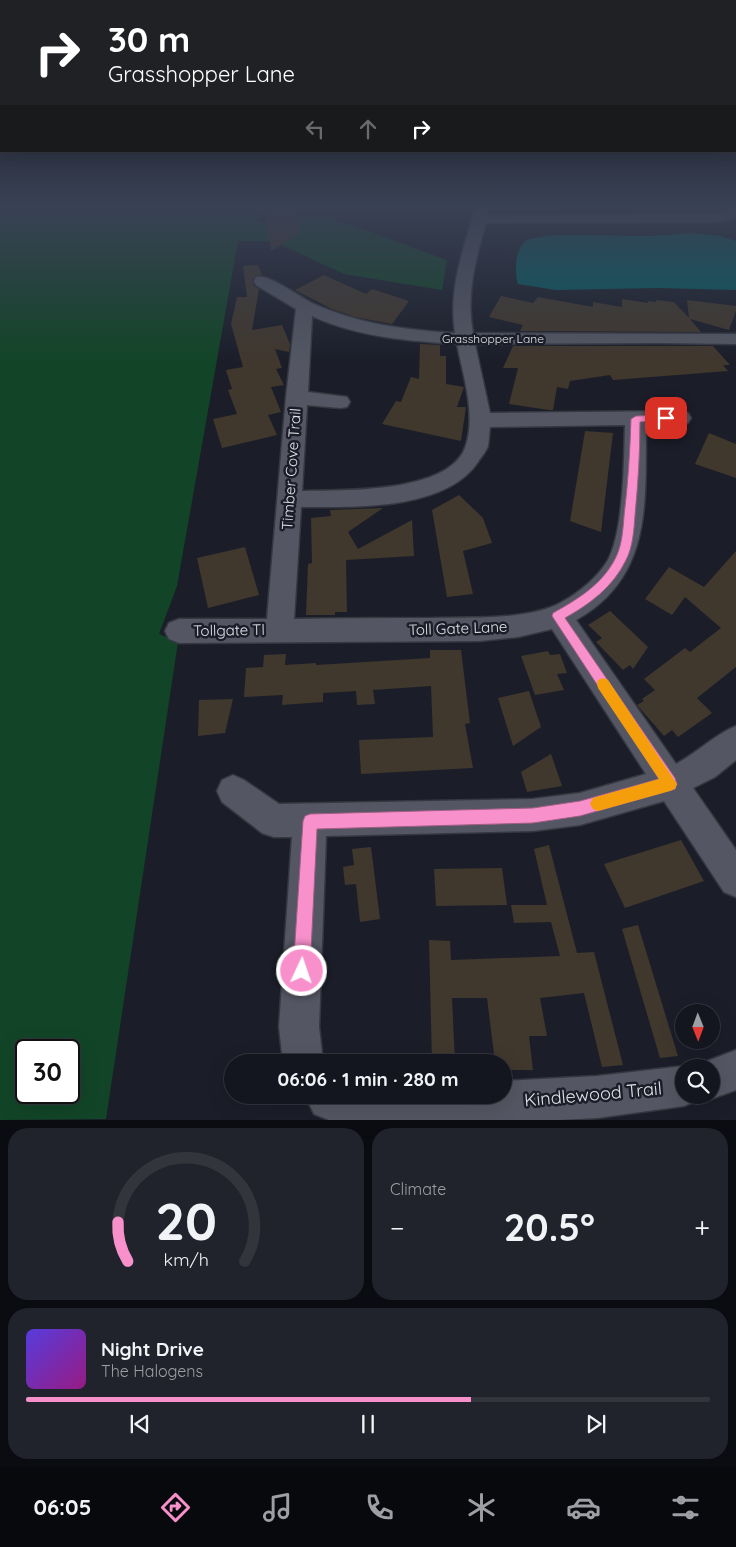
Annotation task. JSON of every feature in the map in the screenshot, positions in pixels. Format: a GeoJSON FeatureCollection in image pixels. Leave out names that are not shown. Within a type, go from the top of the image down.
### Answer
{"type":"FeatureCollection","features":[{"type":"Feature","properties":{"kind":"street"},"geometry":{"type":"LineString","coordinates":[[289,500],[396,496],[428,489],[452,476],[467,463],[477,448],[481,420],[461,313],[462,287],[469,258]]}},
{"type":"Feature","properties":{"kind":"street","name":"Grasshopper Lane"},"geometry":{"type":"LineString","coordinates":[[262,282],[284,298],[304,309],[345,323],[382,332],[415,337],[467,339],[736,339]]}},
{"type":"Feature","properties":{"kind":"street","name":"Timber Cove Trail"},"geometry":{"type":"LineString","coordinates":[[280,630],[304,309]]}},
{"type":"Feature","properties":{"kind":"street"},"geometry":{"type":"LineString","coordinates":[[296,397],[340,402]]}},
{"type":"Feature","properties":{"kind":"street"},"geometry":{"type":"LineString","coordinates":[[481,420],[681,418]]}},
{"type":"Feature","properties":{"kind":"street","name":"Toll Gate Lane"},"geometry":{"type":"LineString","coordinates":[[280,630],[480,630],[524,625],[558,616],[587,600],[605,581],[621,558],[628,533],[634,476],[636,419]]}},
{"type":"Feature","properties":{"kind":"street"},"geometry":{"type":"LineString","coordinates":[[558,616],[736,880]]}},
{"type":"Feature","properties":{"kind":"street","name":"Tollgate Tl"},"geometry":{"type":"LineString","coordinates":[[179,631],[280,630]]}},
{"type":"Feature","properties":{"kind":"street"},"geometry":{"type":"LineString","coordinates":[[233,791],[274,821],[533,815],[580,809],[670,784],[704,766],[736,741]]}},
{"type":"Feature","properties":{"kind":"street"},"geometry":{"type":"LineString","coordinates":[[303,1054],[299,1027],[310,821]]}},
{"type":"Feature","properties":{"kind":"street"},"geometry":{"type":"LineString","coordinates":[[720,1076],[736,1070]]}},
{"type":"Feature","properties":{"kind":"street","name":"Kindlewood Trail"},"geometry":{"type":"LineString","coordinates":[[512,1101],[597,1096],[675,1087]]}},
{"type":"Feature","properties":{"kind":"street","name":"Kindlewood Trail"},"geometry":{"type":"LineString","coordinates":[[353,1104],[372,1108],[447,1104]]}},
{"type":"Feature","properties":{"kind":"shaded area"},"geometry":{"type":"Polygon","coordinates":[[[0,258],[235,258],[177,586],[159,634],[178,642],[106,1119],[0,1120],[0,258]]]}},
{"type":"Feature","properties":{"kind":"shaded area"},"geometry":{"type":"Polygon","coordinates":[[[310,258],[442,258],[447,260],[442,290],[344,274],[310,258]]]}},
{"type":"Feature","properties":{"kind":"shaded area"},"geometry":{"type":"Polygon","coordinates":[[[517,258],[736,258],[736,290],[659,288],[556,290],[518,284],[516,267],[517,258]]]}},
{"type":"Feature","properties":{"kind":"building"},"geometry":{"type":"Polygon","coordinates":[[[258,265],[262,275],[256,275],[252,280],[254,286],[259,289],[252,330],[282,325],[290,344],[289,352],[275,349],[282,368],[276,369],[284,385],[271,387],[281,412],[268,415],[277,435],[222,448],[213,419],[237,414],[228,390],[232,389],[226,370],[243,367],[231,324],[237,297],[247,297],[243,266],[258,265]]]}},
{"type":"Feature","properties":{"kind":"building"},"geometry":{"type":"Polygon","coordinates":[[[324,275],[366,294],[372,289],[409,301],[392,324],[355,317],[332,309],[295,290],[324,275]]]}},
{"type":"Feature","properties":{"kind":"building"},"geometry":{"type":"Polygon","coordinates":[[[501,296],[533,303],[538,297],[593,307],[593,302],[622,307],[622,299],[648,303],[648,301],[656,302],[656,300],[674,302],[689,318],[687,300],[736,306],[736,311],[729,330],[690,319],[701,332],[520,331],[523,325],[489,317],[501,296]]]}},
{"type":"Feature","properties":{"kind":"building"},"geometry":{"type":"Polygon","coordinates":[[[420,344],[440,345],[440,356],[446,356],[446,384],[464,387],[457,407],[466,407],[461,441],[382,424],[396,401],[401,402],[411,377],[419,379],[420,344]]]}},
{"type":"Feature","properties":{"kind":"building"},"geometry":{"type":"Polygon","coordinates":[[[513,346],[713,346],[730,365],[723,365],[728,371],[613,380],[610,375],[570,381],[568,389],[557,387],[553,410],[549,410],[509,404],[518,368],[503,368],[513,346]]]}},
{"type":"Feature","properties":{"kind":"building"},"geometry":{"type":"Polygon","coordinates":[[[585,431],[613,433],[601,532],[570,521],[585,431]]]}},
{"type":"Feature","properties":{"kind":"building"},"geometry":{"type":"Polygon","coordinates":[[[709,433],[736,444],[736,478],[695,464],[709,433]]]}},
{"type":"Feature","properties":{"kind":"building"},"geometry":{"type":"Polygon","coordinates":[[[459,495],[483,518],[492,543],[463,551],[473,594],[447,597],[432,510],[459,495]]]}},
{"type":"Feature","properties":{"kind":"building"},"geometry":{"type":"Polygon","coordinates":[[[383,508],[348,532],[358,549],[412,520],[414,556],[346,560],[347,612],[335,612],[335,615],[306,615],[308,564],[312,563],[311,518],[331,516],[330,510],[383,508]]]}},
{"type":"Feature","properties":{"kind":"building"},"geometry":{"type":"Polygon","coordinates":[[[245,547],[259,595],[208,608],[197,558],[245,547]]]}},
{"type":"Feature","properties":{"kind":"building"},"geometry":{"type":"Polygon","coordinates":[[[736,551],[736,667],[697,698],[712,713],[678,737],[672,730],[664,736],[637,705],[655,690],[644,679],[685,648],[690,652],[721,628],[685,597],[672,615],[645,599],[669,567],[704,587],[736,551]]]}},
{"type":"Feature","properties":{"kind":"building"},"geometry":{"type":"Polygon","coordinates":[[[610,611],[648,647],[633,669],[630,665],[623,670],[596,642],[602,638],[588,625],[610,611]]]}},
{"type":"Feature","properties":{"kind":"building"},"geometry":{"type":"Polygon","coordinates":[[[430,650],[461,650],[470,723],[465,724],[473,768],[361,774],[359,740],[433,737],[431,686],[373,690],[375,704],[357,705],[356,691],[323,693],[323,702],[282,705],[283,695],[244,697],[246,668],[263,667],[264,655],[286,654],[285,665],[316,663],[316,665],[430,658],[430,650]]]}},
{"type":"Feature","properties":{"kind":"building"},"geometry":{"type":"Polygon","coordinates":[[[548,651],[550,655],[560,654],[567,673],[557,674],[564,690],[535,695],[521,656],[548,651]]]}},
{"type":"Feature","properties":{"kind":"building"},"geometry":{"type":"Polygon","coordinates":[[[529,691],[541,727],[513,746],[498,698],[529,691]]]}},
{"type":"Feature","properties":{"kind":"building"},"geometry":{"type":"Polygon","coordinates":[[[233,699],[225,733],[198,736],[199,700],[233,699]]]}},
{"type":"Feature","properties":{"kind":"building"},"geometry":{"type":"Polygon","coordinates":[[[551,754],[562,786],[527,792],[521,772],[551,754]]]}},
{"type":"Feature","properties":{"kind":"building"},"geometry":{"type":"Polygon","coordinates":[[[681,840],[704,881],[625,908],[604,864],[681,840]]]}},
{"type":"Feature","properties":{"kind":"building"},"geometry":{"type":"Polygon","coordinates":[[[549,845],[577,953],[594,952],[623,1065],[602,1067],[584,993],[540,998],[547,1036],[529,1036],[533,1070],[512,1070],[512,1054],[494,1054],[487,998],[452,998],[455,1054],[432,1054],[429,940],[450,941],[451,960],[560,956],[551,922],[514,923],[511,905],[547,905],[534,849],[549,845]]]}},
{"type":"Feature","properties":{"kind":"building"},"geometry":{"type":"Polygon","coordinates":[[[371,847],[380,919],[360,922],[356,884],[345,885],[343,867],[354,865],[352,849],[371,847]]]}},
{"type":"Feature","properties":{"kind":"building"},"geometry":{"type":"Polygon","coordinates":[[[502,868],[507,905],[436,906],[434,869],[502,868]]]}},
{"type":"Feature","properties":{"kind":"building"},"geometry":{"type":"Polygon","coordinates":[[[638,925],[678,1056],[660,1058],[622,929],[638,925]]]}},
{"type":"Feature","properties":{"kind":"slow traffic"},"geometry":{"type":"LineString","coordinates":[[598,804],[670,784],[603,684]]}},
{"type":"Feature","properties":{"kind":"route"},"geometry":{"type":"LineString","coordinates":[[302,971],[310,821],[533,815],[580,809],[670,784],[558,616],[587,600],[605,581],[621,558],[628,533],[634,476],[636,419],[666,418]]}}]}
